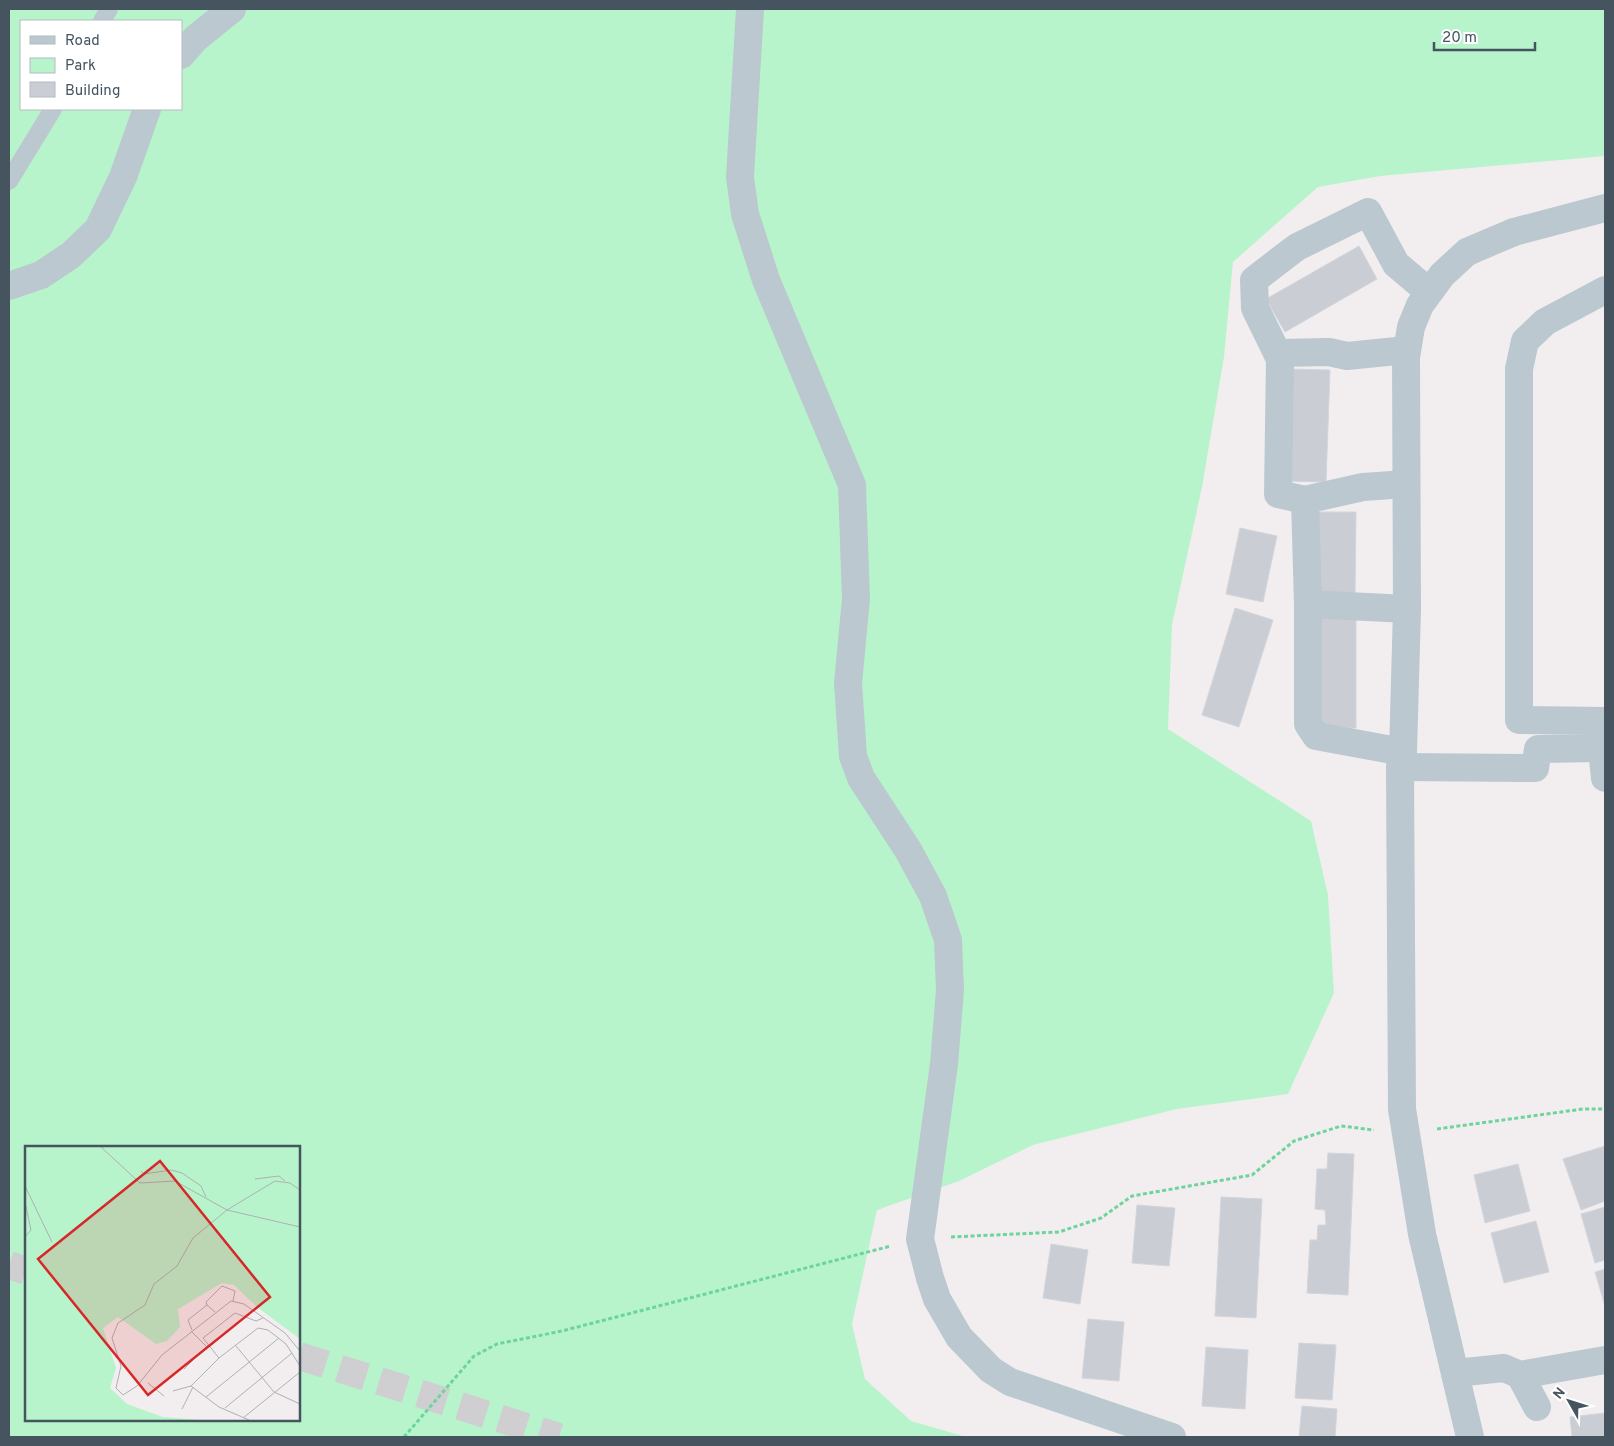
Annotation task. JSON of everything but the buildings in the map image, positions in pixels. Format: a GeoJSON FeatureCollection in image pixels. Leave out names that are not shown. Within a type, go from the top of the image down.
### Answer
{"type":"FeatureCollection","features":[{"type":"Feature","properties":{"kind":"street"},"geometry":{"type":"LineString","coordinates":[[182,54],[196,38],[232,9]]}},
{"type":"Feature","properties":{"kind":"street"},"geometry":{"type":"LineString","coordinates":[[750,9],[740,177],[745,214],[766,280],[852,485],[856,599],[848,683],[853,756],[861,778],[908,850],[933,896],[948,940],[950,990],[944,1064],[920,1238],[930,1278],[958,1337],[992,1370],[1010,1382],[1172,1437]]}},
{"type":"Feature","properties":{"kind":"street"},"geometry":{"type":"LineString","coordinates":[[9,286],[41,275],[72,255],[98,230],[123,177],[147,110]]}},
{"type":"Feature","properties":{"kind":"street"},"geometry":{"type":"LineString","coordinates":[[1470,1437],[1422,1234],[1402,1109],[1402,760],[1407,609],[1407,350],[1411,327],[1420,305],[1442,275],[1467,252],[1514,232],[1605,208]]}},
{"type":"Feature","properties":{"kind":"street"},"geometry":{"type":"LineString","coordinates":[[1406,484],[1362,487],[1305,500],[1278,494],[1280,359],[1256,308],[1254,280],[1297,247],[1368,212],[1396,264],[1430,292]]}},
{"type":"Feature","properties":{"kind":"street"},"geometry":{"type":"LineString","coordinates":[[1605,290],[1545,322],[1525,340],[1519,369],[1519,720],[1602,721],[1605,778]]}},
{"type":"Feature","properties":{"kind":"street"},"geometry":{"type":"LineString","coordinates":[[1278,353],[1330,352],[1347,356],[1407,350]]}},
{"type":"Feature","properties":{"kind":"street"},"geometry":{"type":"LineString","coordinates":[[1305,500],[1308,604],[1308,724],[1316,736],[1402,760],[1535,768],[1538,749],[1602,748]]}},
{"type":"Feature","properties":{"kind":"street"},"geometry":{"type":"LineString","coordinates":[[1308,604],[1407,609]]}},
{"type":"Feature","properties":{"kind":"street"},"geometry":{"type":"LineString","coordinates":[[1455,1373],[1504,1368],[1520,1375],[1605,1360]]}},
{"type":"Feature","properties":{"kind":"street"},"geometry":{"type":"LineString","coordinates":[[1520,1375],[1537,1407]]}},
{"type":"Feature","properties":{"kind":"lane"},"geometry":{"type":"LineString","coordinates":[[103,20],[109,9]]}},
{"type":"Feature","properties":{"kind":"lane"},"geometry":{"type":"LineString","coordinates":[[9,181],[52,110]]}},
{"type":"Feature","properties":{"kind":"path"},"geometry":{"type":"LineString","coordinates":[[404,1437],[474,1356],[497,1344],[562,1330],[920,1238],[1059,1232],[1101,1218],[1132,1196],[1252,1175],[1294,1141],[1341,1126],[1406,1133],[1583,1109],[1605,1110]]}},
{"type":"Feature","properties":{"kind":"green space"},"geometry":{"type":"Polygon","coordinates":[[[9,9],[1605,9],[1605,156],[1380,176],[1318,187],[1233,262],[1224,357],[1202,487],[1172,625],[1168,729],[1311,821],[1328,895],[1334,993],[1288,1094],[1177,1109],[1033,1145],[959,1181],[877,1210],[852,1324],[865,1379],[911,1421],[966,1437],[9,1437],[9,9]]]}},
{"type":"Feature","properties":{"kind":"tunnel"},"geometry":{"type":"LineString","coordinates":[[9,1265],[25,1271]]}},
{"type":"Feature","properties":{"kind":"tunnel"},"geometry":{"type":"LineString","coordinates":[[300,1356],[559,1437]]}}]}
